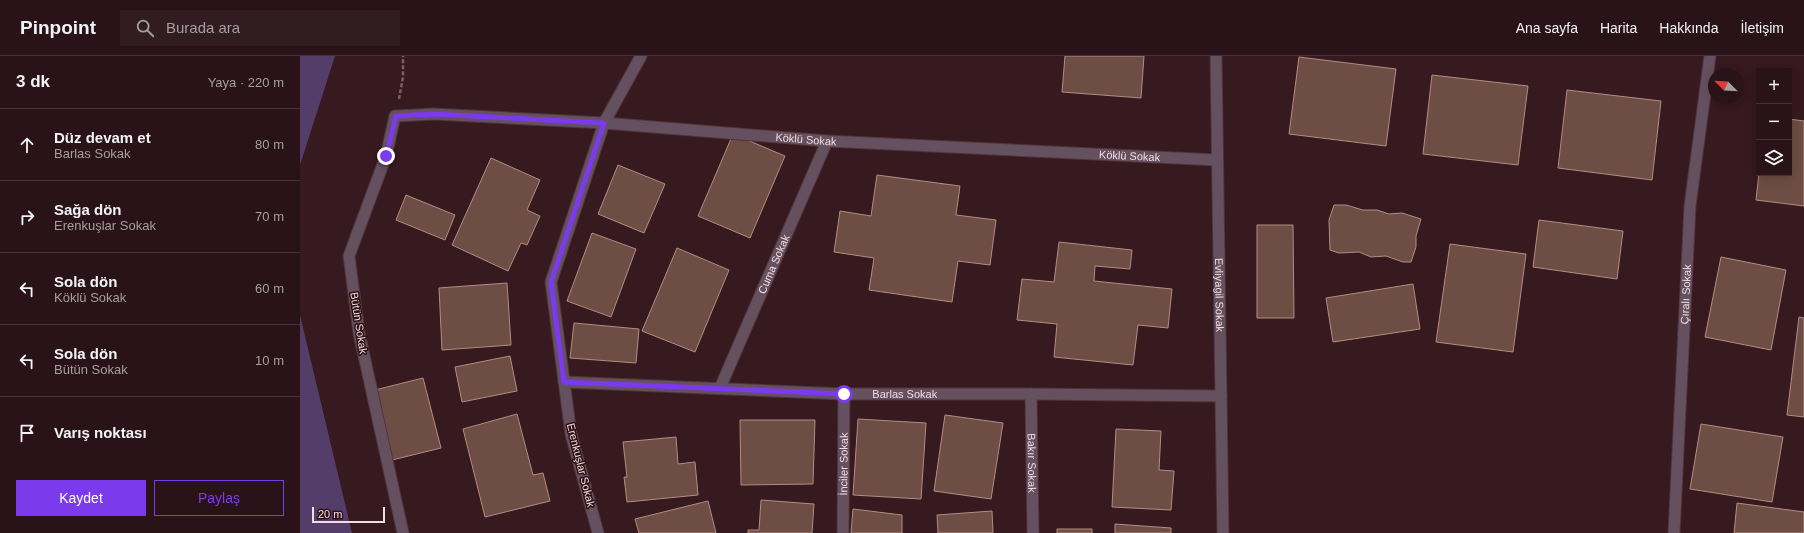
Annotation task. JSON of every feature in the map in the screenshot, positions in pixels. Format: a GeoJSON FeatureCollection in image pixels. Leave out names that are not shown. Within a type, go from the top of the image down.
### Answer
{"type":"FeatureCollection","features":[{"type":"Feature","properties":{"kind":"street","name":"Erenkuşlar Sokak"},"geometry":{"type":"LineString","coordinates":[[598,533],[571,434],[551,282],[604,123],[641,56]]}},
{"type":"Feature","properties":{"kind":"street","name":"Evliyagil Sokak"},"geometry":{"type":"LineString","coordinates":[[1216,56],[1223,533]]}},
{"type":"Feature","properties":{"kind":"street","name":"Çıralı Sokak"},"geometry":{"type":"LineString","coordinates":[[1674,533],[1690,206],[1710,56]]}},
{"type":"Feature","properties":{"kind":"street","name":"Köklü Sokak"},"geometry":{"type":"LineString","coordinates":[[396,116],[434,114],[604,123],[827,141],[1217,160]]}},
{"type":"Feature","properties":{"kind":"street","name":"Bütün Sokak"},"geometry":{"type":"LineString","coordinates":[[396,116],[386,156],[349,256],[359,333],[403,533]]}},
{"type":"Feature","properties":{"kind":"street","name":"Cuma Sokak"},"geometry":{"type":"LineString","coordinates":[[720,388],[827,141]]}},
{"type":"Feature","properties":{"kind":"street","name":"Barlas Sokak"},"geometry":{"type":"LineString","coordinates":[[564,382],[844,394],[1221,396]]}},
{"type":"Feature","properties":{"kind":"street","name":"İnciler Sokak"},"geometry":{"type":"LineString","coordinates":[[843,533],[844,394]]}},
{"type":"Feature","properties":{"kind":"street","name":"Bakır Sokak"},"geometry":{"type":"LineString","coordinates":[[1031,394],[1033,533]]}},
{"type":"Feature","properties":{"kind":"path"},"geometry":{"type":"LineString","coordinates":[[396,116],[404,77],[403,56]]}},
{"type":"Feature","properties":{"kind":"shaded area"},"geometry":{"type":"Polygon","coordinates":[[[300,56],[335,56],[300,165],[300,56]]]}},
{"type":"Feature","properties":{"kind":"shaded area"},"geometry":{"type":"Polygon","coordinates":[[[300,315],[352,533],[300,533],[300,315]]]}},
{"type":"Feature","properties":{"kind":"building"},"geometry":{"type":"Polygon","coordinates":[[[1065,56],[1144,56],[1141,98],[1062,92],[1065,56]]]}},
{"type":"Feature","properties":{"kind":"building"},"geometry":{"type":"Polygon","coordinates":[[[1299,57],[1396,69],[1386,146],[1289,134],[1299,57]]]}},
{"type":"Feature","properties":{"kind":"building"},"geometry":{"type":"Polygon","coordinates":[[[1432,75],[1528,86],[1518,165],[1423,154],[1432,75]]]}},
{"type":"Feature","properties":{"kind":"building"},"geometry":{"type":"Polygon","coordinates":[[[1567,90],[1661,101],[1652,180],[1558,168],[1567,90]]]}},
{"type":"Feature","properties":{"kind":"building"},"geometry":{"type":"Polygon","coordinates":[[[1792,119],[1804,121],[1804,206],[1756,200],[1759,176],[1792,176],[1792,119]]]}},
{"type":"Feature","properties":{"kind":"building"},"geometry":{"type":"Polygon","coordinates":[[[733,134],[785,156],[750,238],[698,216],[733,134]]]}},
{"type":"Feature","properties":{"kind":"building"},"geometry":{"type":"Polygon","coordinates":[[[491,158],[540,180],[527,210],[540,216],[527,245],[521,243],[508,271],[452,245],[491,158]]]}},
{"type":"Feature","properties":{"kind":"building"},"geometry":{"type":"Polygon","coordinates":[[[618,165],[665,184],[644,233],[598,214],[618,165]]]}},
{"type":"Feature","properties":{"kind":"building"},"geometry":{"type":"Polygon","coordinates":[[[877,175],[960,186],[956,215],[996,220],[990,265],[958,261],[952,302],[869,290],[874,258],[834,252],[840,211],[871,216],[877,175]]]}},
{"type":"Feature","properties":{"kind":"building"},"geometry":{"type":"Polygon","coordinates":[[[406,195],[455,215],[445,240],[396,220],[406,195]]]}},
{"type":"Feature","properties":{"kind":"building"},"geometry":{"type":"Polygon","coordinates":[[[1334,205],[1346,205],[1363,210],[1377,210],[1389,214],[1402,213],[1421,219],[1416,236],[1416,247],[1411,262],[1403,262],[1386,256],[1371,257],[1359,252],[1339,253],[1330,250],[1329,220],[1334,205]]]}},
{"type":"Feature","properties":{"kind":"building"},"geometry":{"type":"Polygon","coordinates":[[[1539,220],[1623,231],[1617,279],[1533,267],[1539,220]]]}},
{"type":"Feature","properties":{"kind":"building"},"geometry":{"type":"Polygon","coordinates":[[[1257,225],[1293,225],[1294,318],[1257,318],[1257,225]]]}},
{"type":"Feature","properties":{"kind":"building"},"geometry":{"type":"Polygon","coordinates":[[[592,233],[636,249],[611,317],[567,301],[592,233]]]}},
{"type":"Feature","properties":{"kind":"building"},"geometry":{"type":"Polygon","coordinates":[[[1059,242],[1132,250],[1130,269],[1095,266],[1094,281],[1172,289],[1168,328],[1138,325],[1133,365],[1054,357],[1057,324],[1017,320],[1022,279],[1054,282],[1059,242]]]}},
{"type":"Feature","properties":{"kind":"building"},"geometry":{"type":"Polygon","coordinates":[[[1450,244],[1526,254],[1513,352],[1436,342],[1450,244]]]}},
{"type":"Feature","properties":{"kind":"building"},"geometry":{"type":"Polygon","coordinates":[[[677,248],[729,270],[695,352],[642,331],[677,248]]]}},
{"type":"Feature","properties":{"kind":"building"},"geometry":{"type":"Polygon","coordinates":[[[1721,257],[1786,270],[1771,350],[1705,337],[1721,257]]]}},
{"type":"Feature","properties":{"kind":"building"},"geometry":{"type":"Polygon","coordinates":[[[507,283],[511,345],[442,350],[439,288],[507,283]]]}},
{"type":"Feature","properties":{"kind":"building"},"geometry":{"type":"Polygon","coordinates":[[[1413,284],[1420,329],[1333,342],[1326,298],[1413,284]]]}},
{"type":"Feature","properties":{"kind":"building"},"geometry":{"type":"Polygon","coordinates":[[[1799,317],[1804,318],[1804,417],[1787,415],[1799,317]]]}},
{"type":"Feature","properties":{"kind":"building"},"geometry":{"type":"Polygon","coordinates":[[[574,323],[639,329],[636,363],[570,358],[574,323]]]}},
{"type":"Feature","properties":{"kind":"building"},"geometry":{"type":"Polygon","coordinates":[[[510,356],[517,391],[462,402],[455,367],[510,356]]]}},
{"type":"Feature","properties":{"kind":"building"},"geometry":{"type":"Polygon","coordinates":[[[423,378],[441,448],[392,460],[375,390],[423,378]]]}},
{"type":"Feature","properties":{"kind":"building"},"geometry":{"type":"Polygon","coordinates":[[[517,414],[533,475],[543,473],[550,501],[485,517],[463,429],[517,414]]]}},
{"type":"Feature","properties":{"kind":"building"},"geometry":{"type":"Polygon","coordinates":[[[945,415],[1003,423],[991,499],[934,491],[945,415]]]}},
{"type":"Feature","properties":{"kind":"building"},"geometry":{"type":"Polygon","coordinates":[[[858,419],[926,423],[921,499],[853,495],[858,419]]]}},
{"type":"Feature","properties":{"kind":"building"},"geometry":{"type":"Polygon","coordinates":[[[740,420],[815,420],[813,484],[741,485],[740,420]]]}},
{"type":"Feature","properties":{"kind":"building"},"geometry":{"type":"Polygon","coordinates":[[[1701,424],[1783,437],[1772,502],[1690,489],[1701,424]]]}},
{"type":"Feature","properties":{"kind":"building"},"geometry":{"type":"Polygon","coordinates":[[[1116,429],[1161,431],[1159,470],[1174,471],[1171,510],[1112,507],[1116,429]]]}},
{"type":"Feature","properties":{"kind":"building"},"geometry":{"type":"Polygon","coordinates":[[[676,437],[678,464],[695,462],[698,495],[627,502],[624,477],[627,477],[623,442],[676,437]]]}},
{"type":"Feature","properties":{"kind":"building"},"geometry":{"type":"Polygon","coordinates":[[[761,500],[814,504],[812,533],[748,533],[748,530],[759,530],[761,500]]]}},
{"type":"Feature","properties":{"kind":"building"},"geometry":{"type":"Polygon","coordinates":[[[708,501],[716,533],[639,533],[635,519],[708,501]]]}},
{"type":"Feature","properties":{"kind":"building"},"geometry":{"type":"Polygon","coordinates":[[[1737,503],[1804,512],[1804,533],[1734,533],[1737,503]]]}},
{"type":"Feature","properties":{"kind":"building"},"geometry":{"type":"Polygon","coordinates":[[[853,509],[902,515],[902,533],[851,533],[853,509]]]}},
{"type":"Feature","properties":{"kind":"building"},"geometry":{"type":"Polygon","coordinates":[[[992,511],[993,533],[938,533],[937,515],[992,511]]]}},
{"type":"Feature","properties":{"kind":"building"},"geometry":{"type":"Polygon","coordinates":[[[1115,524],[1171,528],[1171,533],[1115,533],[1115,524]]]}},
{"type":"Feature","properties":{"kind":"building"},"geometry":{"type":"Polygon","coordinates":[[[1057,529],[1092,529],[1092,533],[1057,533],[1057,529]]]}},
{"type":"Feature","properties":{"kind":"route"},"geometry":{"type":"LineString","coordinates":[[386,156],[396,116],[434,114],[604,123],[551,282],[564,382],[844,394]]}}]}
